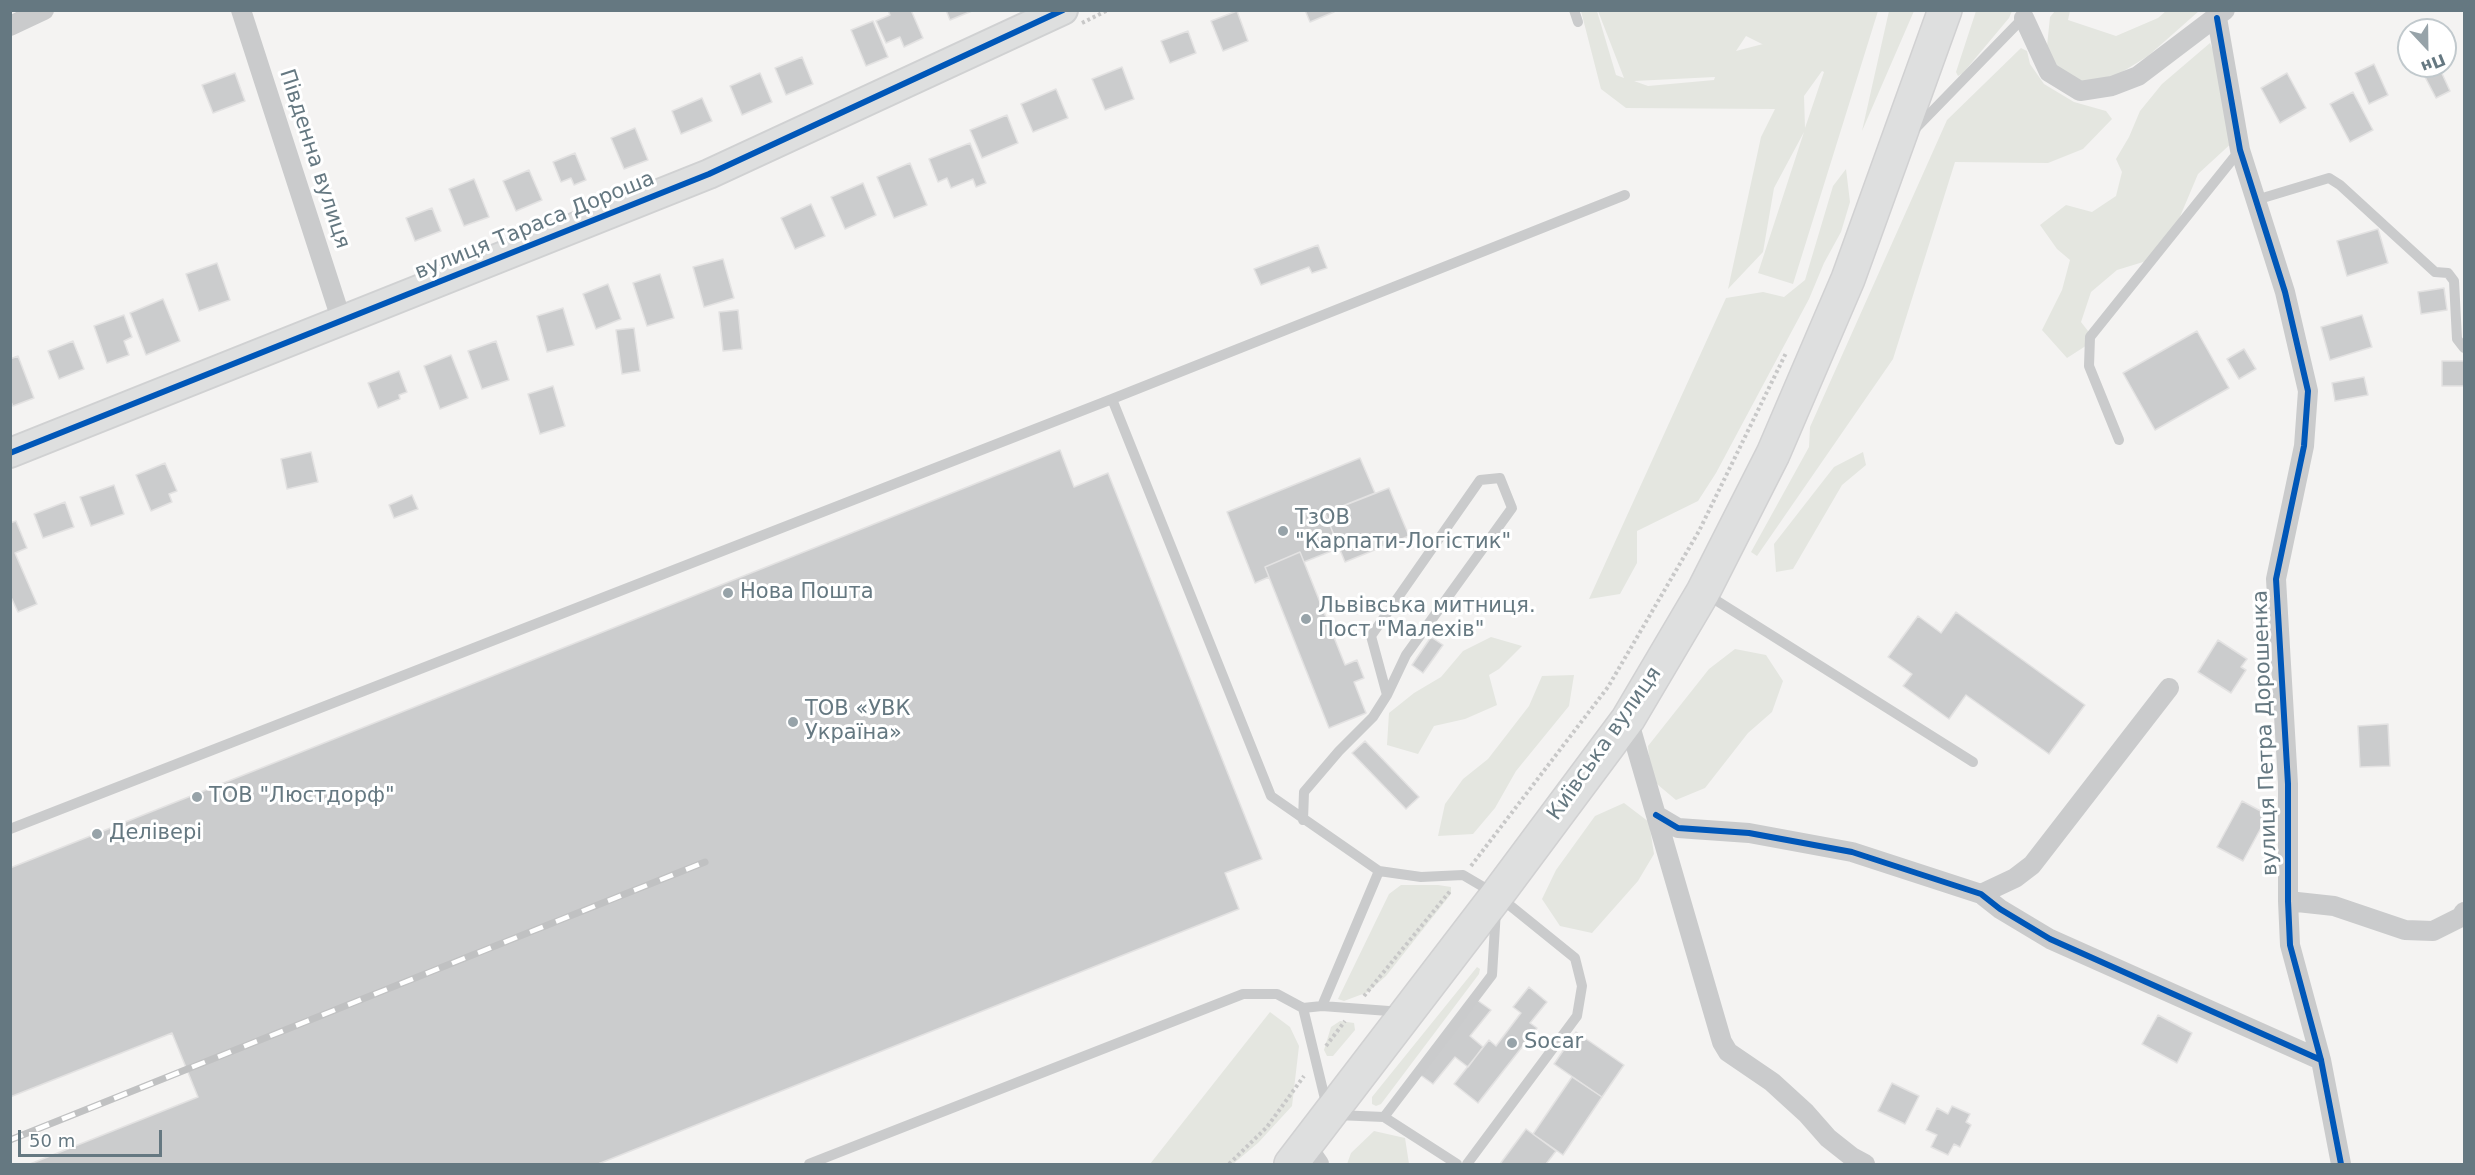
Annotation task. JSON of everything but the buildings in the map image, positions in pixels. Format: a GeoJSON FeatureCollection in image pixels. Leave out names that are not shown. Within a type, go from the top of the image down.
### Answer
{"type":"FeatureCollection","features":[{"type":"Feature","properties":{"kind":"highway","name":"Київська вулиця"},"geometry":{"type":"LineString","coordinates":[[1305,1158],[1329,1115],[1497,895],[1628,718],[1703,592],[1773,454],[1848,279],[1944,10]]}},
{"type":"Feature","properties":{"kind":"street"},"geometry":{"type":"LineString","coordinates":[[10,26],[44,10]]}},
{"type":"Feature","properties":{"kind":"street","name":"Південна вулиця"},"geometry":{"type":"LineString","coordinates":[[241,10],[342,322]]}},
{"type":"Feature","properties":{"kind":"street","name":"вулиця Тараса Дороша"},"geometry":{"type":"LineString","coordinates":[[10,453],[710,174],[1063,10]]}},
{"type":"Feature","properties":{"kind":"street"},"geometry":{"type":"LineString","coordinates":[[2026,14],[2034,44],[2049,72],[2080,91],[2112,86],[2138,76],[2221,14]]}},
{"type":"Feature","properties":{"kind":"street","name":"вулиця Петра Дорошенка"},"geometry":{"type":"LineString","coordinates":[[2221,14],[2240,150],[2285,292],[2308,392],[2304,446],[2276,579],[2288,784],[2288,901],[2290,945],[2321,1060],[2341,1164]]}},
{"type":"Feature","properties":{"kind":"street"},"geometry":{"type":"LineString","coordinates":[[1981,894],[2015,878],[2032,865],[2169,688]]}},
{"type":"Feature","properties":{"kind":"street"},"geometry":{"type":"LineString","coordinates":[[1628,718],[1722,1042],[1728,1052],[1772,1082],[1806,1113],[1828,1138],[1865,1164]]}},
{"type":"Feature","properties":{"kind":"street"},"geometry":{"type":"LineString","coordinates":[[1656,814],[1678,828],[1749,833],[1852,852],[1981,894],[2000,909],[2050,939],[2321,1060]]}},
{"type":"Feature","properties":{"kind":"street"},"geometry":{"type":"LineString","coordinates":[[2288,901],[2334,906],[2404,930],[2433,931],[2464,912]]}},
{"type":"Feature","properties":{"kind":"lane"},"geometry":{"type":"LineString","coordinates":[[1574,10],[1578,22]]}},
{"type":"Feature","properties":{"kind":"lane"},"geometry":{"type":"LineString","coordinates":[[1894,151],[2026,14]]}},
{"type":"Feature","properties":{"kind":"lane"},"geometry":{"type":"LineString","coordinates":[[2119,440],[2089,366],[2090,337],[2240,150]]}},
{"type":"Feature","properties":{"kind":"lane"},"geometry":{"type":"LineString","coordinates":[[2256,200],[2329,178],[2340,185],[2435,272],[2448,273],[2454,281],[2457,339],[2464,348]]}},
{"type":"Feature","properties":{"kind":"lane"},"geometry":{"type":"LineString","coordinates":[[10,829],[1112,399],[1625,195]]}},
{"type":"Feature","properties":{"kind":"lane"},"geometry":{"type":"LineString","coordinates":[[1112,399],[1270,796],[1379,871],[1421,877],[1463,875],[1497,895],[1575,958],[1582,986],[1577,1016],[1467,1164]]}},
{"type":"Feature","properties":{"kind":"lane"},"geometry":{"type":"LineString","coordinates":[[1304,820],[1304,792],[1339,751],[1373,717],[1387,695],[1406,655],[1512,508],[1500,478],[1480,480],[1371,636],[1387,695]]}},
{"type":"Feature","properties":{"kind":"lane"},"geometry":{"type":"LineString","coordinates":[[1703,592],[1973,762]]}},
{"type":"Feature","properties":{"kind":"lane"},"geometry":{"type":"LineString","coordinates":[[1322,1006],[1379,871]]}},
{"type":"Feature","properties":{"kind":"lane"},"geometry":{"type":"LineString","coordinates":[[1384,1117],[1492,975],[1497,895]]}},
{"type":"Feature","properties":{"kind":"lane"},"geometry":{"type":"LineString","coordinates":[[808,1164],[1243,994],[1277,994],[1303,1008],[1322,1006],[1408,1012]]}},
{"type":"Feature","properties":{"kind":"lane"},"geometry":{"type":"LineString","coordinates":[[1303,1008],[1329,1115],[1384,1117],[1456,1164]]}},
{"type":"Feature","properties":{"kind":"path"},"geometry":{"type":"LineString","coordinates":[[1229,1164],[1267,1127],[1379,976],[1463,875],[1608,687],[1699,531],[1789,348]]}},
{"type":"Feature","properties":{"kind":"shaded area"},"geometry":{"type":"Polygon","coordinates":[[[1581,11],[1597,11],[1616,75],[1624,78],[1598,11],[1878,11],[1793,284],[1758,273],[1804,132],[1774,188],[1763,252],[1728,289],[1761,137],[1775,109],[1626,108],[1601,89],[1581,11]],[[1746,36],[1736,51],[1763,44],[1762,44],[1746,36]],[[1822,71],[1804,96],[1805,128],[1824,72],[1822,71]],[[1715,77],[1634,81],[1648,86],[1714,80],[1715,77]]]}},
{"type":"Feature","properties":{"kind":"shaded area"},"geometry":{"type":"Polygon","coordinates":[[[1889,11],[1914,11],[1862,131],[1889,11]]]}},
{"type":"Feature","properties":{"kind":"shaded area"},"geometry":{"type":"Polygon","coordinates":[[[1976,11],[2012,11],[2009,18],[1958,76],[1956,72],[1976,11]]]}},
{"type":"Feature","properties":{"kind":"shaded area"},"geometry":{"type":"Polygon","coordinates":[[[2055,11],[2070,11],[2068,20],[2116,36],[2158,18],[2166,11],[2199,11],[2148,56],[2114,77],[2080,83],[2057,69],[2047,46],[2050,17],[2055,11]]]}},
{"type":"Feature","properties":{"kind":"shaded area"},"geometry":{"type":"Polygon","coordinates":[[[2210,43],[2223,76],[2235,140],[2198,174],[2179,219],[2153,259],[2117,270],[2091,292],[2081,322],[2095,340],[2067,358],[2042,330],[2062,290],[2070,260],[2057,249],[2040,225],[2066,205],[2092,212],[2116,196],[2122,172],[2116,159],[2140,111],[2162,84],[2210,43]]]}},
{"type":"Feature","properties":{"kind":"shaded area"},"geometry":{"type":"Polygon","coordinates":[[[2021,48],[2027,51],[2030,64],[2044,84],[2074,102],[2106,111],[2112,119],[2083,149],[2048,163],[1955,162],[1893,359],[1757,556],[1751,552],[1809,447],[1810,427],[1947,120],[2021,48]]]}},
{"type":"Feature","properties":{"kind":"shaded area"},"geometry":{"type":"Polygon","coordinates":[[[1846,169],[1850,202],[1841,232],[1824,263],[1809,299],[1716,473],[1698,501],[1637,531],[1637,563],[1620,594],[1589,599],[1726,298],[1763,292],[1784,297],[1805,280],[1833,186],[1846,169]]]}},
{"type":"Feature","properties":{"kind":"shaded area"},"geometry":{"type":"Polygon","coordinates":[[[1863,452],[1866,465],[1842,485],[1793,569],[1776,572],[1774,544],[1834,467],[1863,452]]]}},
{"type":"Feature","properties":{"kind":"shaded area"},"geometry":{"type":"Polygon","coordinates":[[[1491,637],[1522,646],[1499,669],[1489,675],[1497,705],[1465,719],[1434,726],[1418,754],[1387,745],[1389,713],[1414,693],[1441,677],[1463,651],[1491,637]]]}},
{"type":"Feature","properties":{"kind":"shaded area"},"geometry":{"type":"Polygon","coordinates":[[[1735,649],[1766,655],[1783,681],[1772,712],[1748,733],[1705,788],[1676,800],[1651,779],[1648,746],[1709,669],[1735,649]]]}},
{"type":"Feature","properties":{"kind":"shaded area"},"geometry":{"type":"Polygon","coordinates":[[[1574,675],[1569,706],[1516,771],[1495,808],[1473,834],[1438,836],[1445,804],[1463,779],[1488,759],[1529,706],[1542,676],[1574,675]]]}},
{"type":"Feature","properties":{"kind":"shaded area"},"geometry":{"type":"Polygon","coordinates":[[[1624,803],[1649,822],[1654,854],[1638,881],[1592,933],[1560,926],[1542,899],[1556,870],[1595,816],[1624,803]]]}},
{"type":"Feature","properties":{"kind":"shaded area"},"geometry":{"type":"Polygon","coordinates":[[[1401,885],[1451,887],[1451,894],[1386,976],[1368,992],[1344,1001],[1338,999],[1389,894],[1401,885]]]}},
{"type":"Feature","properties":{"kind":"shaded area"},"geometry":{"type":"Polygon","coordinates":[[[1477,967],[1480,969],[1479,974],[1381,1104],[1376,1106],[1372,1104],[1372,1097],[1477,967]]]}},
{"type":"Feature","properties":{"kind":"shaded area"},"geometry":{"type":"Polygon","coordinates":[[[1270,1012],[1290,1027],[1299,1046],[1292,1106],[1258,1143],[1233,1164],[1150,1164],[1270,1012]]]}},
{"type":"Feature","properties":{"kind":"shaded area"},"geometry":{"type":"Polygon","coordinates":[[[1340,1021],[1354,1023],[1355,1030],[1333,1056],[1327,1056],[1324,1050],[1331,1027],[1340,1021]]]}},
{"type":"Feature","properties":{"kind":"shaded area"},"geometry":{"type":"Polygon","coordinates":[[[1374,1131],[1405,1138],[1409,1164],[1347,1164],[1351,1153],[1374,1131]]]}},
{"type":"Feature","properties":{"kind":"railway"},"geometry":{"type":"LineString","coordinates":[[10,1140],[705,862]]}},
{"type":"Feature","properties":{"kind":"cycle path"},"geometry":{"type":"LineString","coordinates":[[10,453],[709,174],[1063,10]]}},
{"type":"Feature","properties":{"kind":"cycle path"},"geometry":{"type":"LineString","coordinates":[[2217,18],[2240,150],[2285,292],[2308,391],[2304,446],[2276,579],[2288,784],[2288,901],[2290,945],[2321,1060],[2341,1164]]}},
{"type":"Feature","properties":{"kind":"cycle path"},"geometry":{"type":"LineString","coordinates":[[1656,815],[1678,828],[1749,833],[1852,852],[1981,894],[2000,909],[2050,939],[2321,1060]]}},
{"type":"Feature","properties":{"kind":"place","name":"ТзОВ \"Карпати-Логістик\""},"geometry":{"type":"Point","coordinates":[1283,531]}},
{"type":"Feature","properties":{"kind":"place","name":"Нова Пошта"},"geometry":{"type":"Point","coordinates":[728,593]}},
{"type":"Feature","properties":{"kind":"place","name":"Львівська митниця. Пост \"Малехів\""},"geometry":{"type":"Point","coordinates":[1306,619]}},
{"type":"Feature","properties":{"kind":"place","name":"ТОВ «УВК Україна»"},"geometry":{"type":"Point","coordinates":[793,722]}},
{"type":"Feature","properties":{"kind":"place","name":"ТОВ \"Люстдорф\""},"geometry":{"type":"Point","coordinates":[197,797]}},
{"type":"Feature","properties":{"kind":"place","name":"Делівері"},"geometry":{"type":"Point","coordinates":[97,834]}},
{"type":"Feature","properties":{"kind":"place","name":"Socar"},"geometry":{"type":"Point","coordinates":[1512,1043]}}]}
